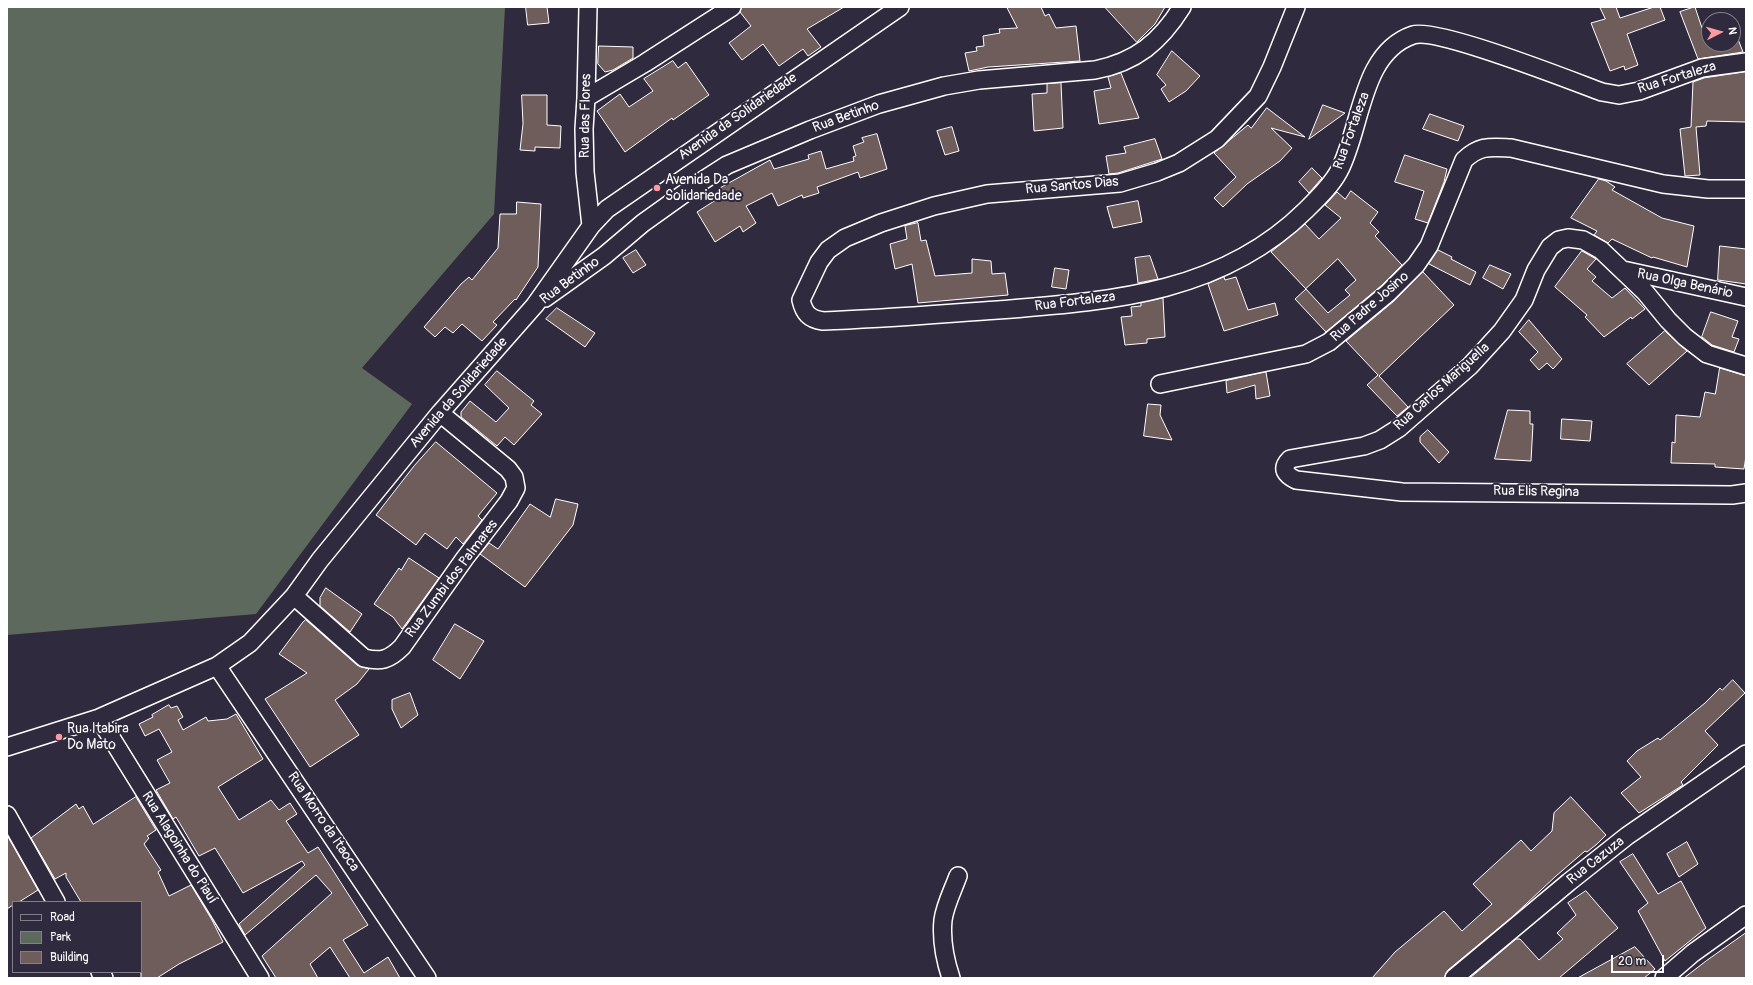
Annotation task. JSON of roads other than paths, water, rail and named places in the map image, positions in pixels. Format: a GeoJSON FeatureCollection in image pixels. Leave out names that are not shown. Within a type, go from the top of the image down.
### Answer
{"type":"FeatureCollection","features":[{"type":"Feature","properties":{"kind":"street","name":"Rua das Flores"},"geometry":{"type":"LineString","coordinates":[[588,7],[584,172],[591,226]]}},
{"type":"Feature","properties":{"kind":"street"},"geometry":{"type":"LineString","coordinates":[[586,98],[645,63],[732,7]]}},
{"type":"Feature","properties":{"kind":"street","name":"Avenida da Solidariedade"},"geometry":{"type":"LineString","coordinates":[[7,747],[99,718],[217,666],[250,643],[294,596],[320,560],[440,413],[535,305],[591,226],[606,209],[900,7]]}},
{"type":"Feature","properties":{"kind":"street","name":"Rua Betinho"},"geometry":{"type":"LineString","coordinates":[[535,305],[604,256],[643,223],[727,165],[810,130],[880,104],[944,86],[979,80],[1095,70],[1112,66],[1134,58],[1150,46],[1172,23],[1182,7]]}},
{"type":"Feature","properties":{"kind":"street","name":"Rua Santos Dias"},"geometry":{"type":"LineString","coordinates":[[801,300],[819,262],[828,250],[845,238],[881,223],[934,206],[987,194],[1120,183],[1157,172],[1179,163],[1218,139],[1258,96],[1272,67],[1296,7]]}},
{"type":"Feature","properties":{"kind":"street","name":"Rua Fortaleza"},"geometry":{"type":"LineString","coordinates":[[801,300],[804,311],[813,319],[823,321],[894,318],[1052,306],[1140,294],[1214,273],[1250,255],[1294,222],[1323,193],[1339,172],[1351,143],[1372,72],[1385,54],[1400,40],[1417,33],[1445,37],[1602,92],[1619,94],[1639,91],[1702,68],[1746,62]]}},
{"type":"Feature","properties":{"kind":"street","name":"Rua Padre Josino"},"geometry":{"type":"LineString","coordinates":[[1160,384],[1306,354],[1329,342],[1388,293],[1416,265],[1429,246],[1464,160],[1474,151],[1487,147],[1511,148],[1663,184],[1708,189],[1746,189]]}},
{"type":"Feature","properties":{"kind":"street","name":"Rua Carlos Mariguella"},"geometry":{"type":"LineString","coordinates":[[1326,483],[1296,480],[1288,476],[1285,472],[1285,464],[1290,459],[1364,446],[1380,440],[1399,428],[1470,366],[1502,331],[1524,300],[1536,270],[1550,247],[1559,240],[1568,238],[1583,240],[1601,250],[1623,270],[1685,337],[1707,354],[1746,366]]}},
{"type":"Feature","properties":{"kind":"street","name":"Rua Olga Benário"},"geometry":{"type":"LineString","coordinates":[[1623,270],[1746,297]]}},
{"type":"Feature","properties":{"kind":"street","name":"Rua Zumbi dos Palmares"},"geometry":{"type":"LineString","coordinates":[[294,596],[364,658],[384,661],[393,656],[402,647],[465,558],[500,515],[516,488],[514,477],[508,469],[440,413]]}},
{"type":"Feature","properties":{"kind":"street","name":"Rua Elis Regina"},"geometry":{"type":"LineString","coordinates":[[1326,483],[1402,492],[1732,495],[1746,493]]}},
{"type":"Feature","properties":{"kind":"street","name":"Rua Morro da Itaoca"},"geometry":{"type":"LineString","coordinates":[[217,666],[427,978]]}},
{"type":"Feature","properties":{"kind":"street","name":"Rua Alagoinha do Piauí"},"geometry":{"type":"LineString","coordinates":[[99,718],[260,978]]}},
{"type":"Feature","properties":{"kind":"street","name":"Rua Cazuza"},"geometry":{"type":"LineString","coordinates":[[1454,978],[1569,882],[1627,836],[1746,754]]}},
{"type":"Feature","properties":{"kind":"street"},"geometry":{"type":"LineString","coordinates":[[7,815],[55,901]]}},
{"type":"Feature","properties":{"kind":"street"},"geometry":{"type":"LineString","coordinates":[[952,978],[946,962],[943,942],[943,919],[958,876]]}},
{"type":"Feature","properties":{"kind":"street"},"geometry":{"type":"LineString","coordinates":[[1664,978],[1693,954],[1746,915]]}},
{"type":"Feature","properties":{"kind":"place","name":"Avenida Da Solidariedade"},"geometry":{"type":"Point","coordinates":[657,188]}},
{"type":"Feature","properties":{"kind":"place","name":"Rua Itabira Do Mato"},"geometry":{"type":"Point","coordinates":[59,737]}}]}
